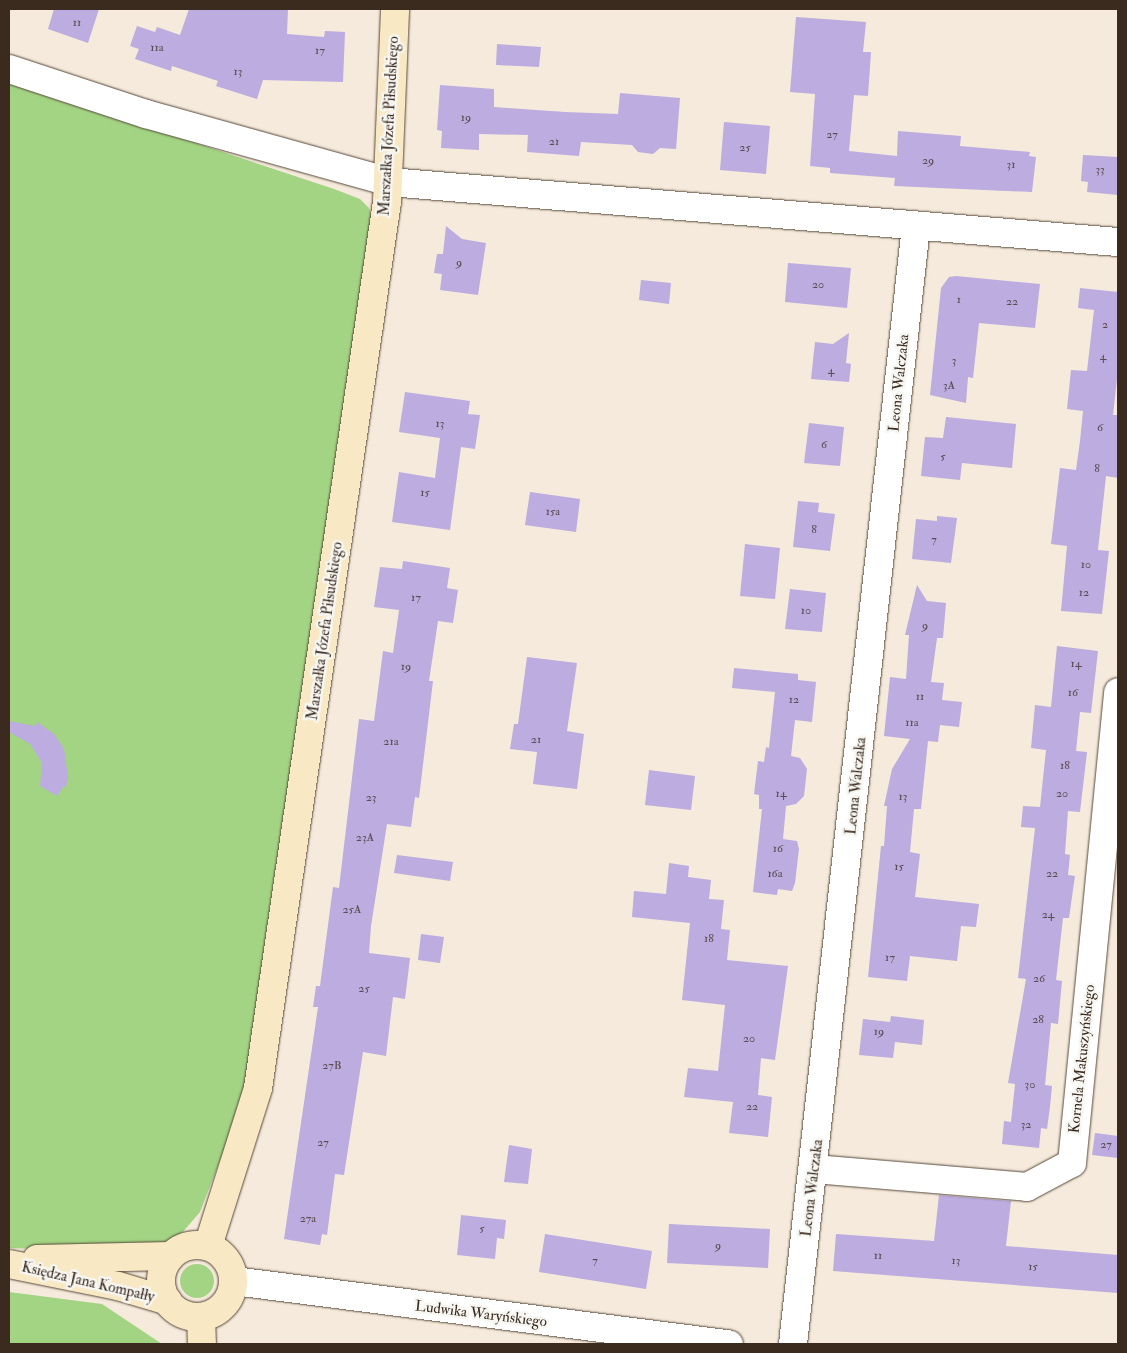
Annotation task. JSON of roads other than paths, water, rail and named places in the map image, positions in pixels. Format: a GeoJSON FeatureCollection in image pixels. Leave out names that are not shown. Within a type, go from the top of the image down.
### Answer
{"type":"FeatureCollection","features":[{"type":"Feature","properties":{"kind":"street","name":"Marszałka Józefa Piłsudskiego"},"geometry":{"type":"LineString","coordinates":[[208,1246],[258,1088],[389,182],[395,9]]}},
{"type":"Feature","properties":{"kind":"street"},"geometry":{"type":"LineString","coordinates":[[9,69],[146,114],[389,182],[916,227],[1118,242]]}},
{"type":"Feature","properties":{"kind":"street","name":"Leona Walczaka"},"geometry":{"type":"LineString","coordinates":[[793,1344],[814,1169],[916,227]]}},
{"type":"Feature","properties":{"kind":"street","name":"Kornela Makuszyńskiego"},"geometry":{"type":"LineString","coordinates":[[814,1169],[1027,1187],[1072,1163],[1118,692]]}},
{"type":"Feature","properties":{"kind":"street"},"geometry":{"type":"LineString","coordinates":[[188,1246],[208,1246],[227,1259],[234,1282],[232,1292],[220,1309],[201,1317],[178,1312],[163,1294],[161,1274],[170,1256],[188,1246]]}},
{"type":"Feature","properties":{"kind":"street","name":"Księdza Jana Kompałły"},"geometry":{"type":"LineString","coordinates":[[9,1258],[170,1256]]}},
{"type":"Feature","properties":{"kind":"street","name":"Księdza Jana Kompałły"},"geometry":{"type":"LineString","coordinates":[[9,1264],[118,1286],[168,1301]]}},
{"type":"Feature","properties":{"kind":"street","name":"Ludwika Waryńskiego"},"geometry":{"type":"LineString","coordinates":[[234,1282],[679,1342],[729,1344]]}},
{"type":"Feature","properties":{"kind":"street"},"geometry":{"type":"LineString","coordinates":[[201,1317],[202,1344]]}}]}
